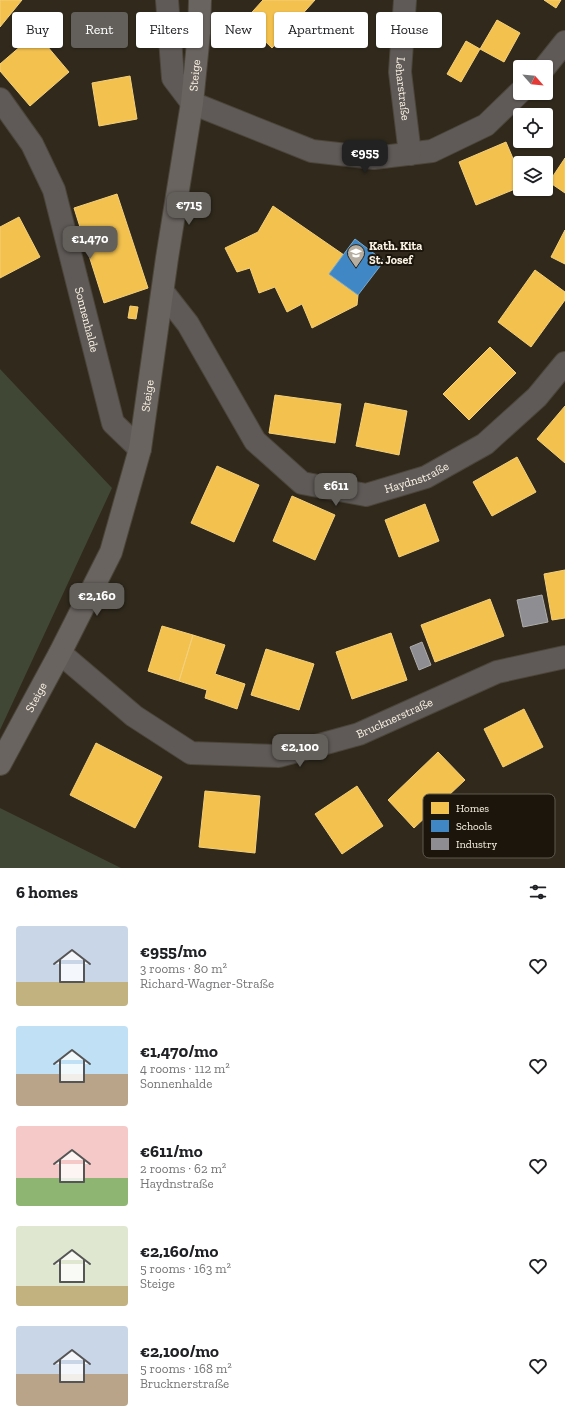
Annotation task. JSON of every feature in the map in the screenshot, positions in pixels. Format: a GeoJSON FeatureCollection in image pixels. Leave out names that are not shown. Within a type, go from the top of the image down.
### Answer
{"type":"FeatureCollection","features":[{"type":"Feature","properties":{"kind":"street"},"geometry":{"type":"LineString","coordinates":[[167,0],[172,78],[192,103],[312,151],[374,158],[432,151],[486,125],[513,99]]}},
{"type":"Feature","properties":{"kind":"street","name":"Steige"},"geometry":{"type":"LineString","coordinates":[[0,764],[60,653],[111,552],[140,449],[177,190],[192,103],[199,33],[200,0]]}},
{"type":"Feature","properties":{"kind":"street","name":"Leharstraße"},"geometry":{"type":"LineString","coordinates":[[405,0],[400,72],[410,154]]}},
{"type":"Feature","properties":{"kind":"street"},"geometry":{"type":"LineString","coordinates":[[551,60],[565,42]]}},
{"type":"Feature","properties":{"kind":"street","name":"Sonnenhalde"},"geometry":{"type":"LineString","coordinates":[[0,99],[32,144],[54,190],[114,423],[140,449]]}},
{"type":"Feature","properties":{"kind":"street","name":"Haydnstraße"},"geometry":{"type":"LineString","coordinates":[[163,292],[188,324],[255,441],[302,482],[366,495],[426,478],[484,444],[537,397],[565,363]]}},
{"type":"Feature","properties":{"kind":"street","name":"Brucknerstraße"},"geometry":{"type":"LineString","coordinates":[[60,653],[134,716],[191,753],[279,756],[359,734],[497,672],[565,657]]}},
{"type":"Feature","properties":{"kind":"green space"},"geometry":{"type":"Polygon","coordinates":[[[0,369],[112,488],[0,730],[0,369]]]}},
{"type":"Feature","properties":{"kind":"green space"},"geometry":{"type":"Polygon","coordinates":[[[0,808],[121,868],[0,868],[0,808]]]}},
{"type":"Feature","properties":{"kind":"building: Homes"},"geometry":{"type":"Polygon","coordinates":[[[0,0],[22,0],[12,12],[0,27],[0,0]]]}},
{"type":"Feature","properties":{"kind":"building: Homes"},"geometry":{"type":"Polygon","coordinates":[[[263,0],[315,0],[304,12],[274,12],[274,46],[272,48],[266,42],[266,12],[252,12],[263,0]]]}},
{"type":"Feature","properties":{"kind":"building: Homes"},"geometry":{"type":"Polygon","coordinates":[[[544,0],[561,0],[556,8],[544,0]]]}},
{"type":"Feature","properties":{"kind":"building: Homes"},"geometry":{"type":"Polygon","coordinates":[[[497,20],[520,33],[504,62],[480,49],[497,20]]]}},
{"type":"Feature","properties":{"kind":"building: Homes"},"geometry":{"type":"Polygon","coordinates":[[[466,41],[480,49],[461,82],[447,74],[466,41]]]}},
{"type":"Feature","properties":{"kind":"building: Homes"},"geometry":{"type":"Polygon","coordinates":[[[19,48],[49,48],[69,72],[30,106],[0,71],[0,64],[19,48]]]}},
{"type":"Feature","properties":{"kind":"building: Homes"},"geometry":{"type":"Polygon","coordinates":[[[130,76],[137,119],[99,126],[92,83],[130,76]]]}},
{"type":"Feature","properties":{"kind":"building: Homes"},"geometry":{"type":"Polygon","coordinates":[[[506,142],[513,158],[513,190],[476,205],[459,162],[506,142]]]}},
{"type":"Feature","properties":{"kind":"building: Homes"},"geometry":{"type":"Polygon","coordinates":[[[565,158],[565,193],[553,185],[553,176],[565,158]]]}},
{"type":"Feature","properties":{"kind":"building: Homes"},"geometry":{"type":"Polygon","coordinates":[[[117,194],[148,288],[104,303],[74,208],[117,194]]]}},
{"type":"Feature","properties":{"kind":"building: Homes"},"geometry":{"type":"Polygon","coordinates":[[[273,206],[344,255],[329,274],[358,295],[357,305],[312,328],[302,304],[287,312],[275,287],[259,293],[250,268],[237,272],[225,248],[258,232],[273,206]]]}},
{"type":"Feature","properties":{"kind":"building: Homes"},"geometry":{"type":"Polygon","coordinates":[[[19,217],[40,257],[0,278],[0,227],[19,217]]]}},
{"type":"Feature","properties":{"kind":"building: Homes"},"geometry":{"type":"Polygon","coordinates":[[[565,230],[565,264],[551,257],[565,230]]]}},
{"type":"Feature","properties":{"kind":"building: Homes"},"geometry":{"type":"Polygon","coordinates":[[[535,270],[565,292],[565,300],[531,347],[498,322],[535,270]]]}},
{"type":"Feature","properties":{"kind":"building: Homes"},"geometry":{"type":"Polygon","coordinates":[[[130,306],[138,307],[136,319],[128,318],[130,306]]]}},
{"type":"Feature","properties":{"kind":"building: Homes"},"geometry":{"type":"Polygon","coordinates":[[[490,347],[516,373],[469,420],[443,394],[490,347]]]}},
{"type":"Feature","properties":{"kind":"building: Homes"},"geometry":{"type":"Polygon","coordinates":[[[275,395],[341,404],[335,443],[269,433],[275,395]]]}},
{"type":"Feature","properties":{"kind":"building: Homes"},"geometry":{"type":"Polygon","coordinates":[[[365,403],[407,411],[399,455],[356,446],[365,403]]]}},
{"type":"Feature","properties":{"kind":"building: Homes"},"geometry":{"type":"Polygon","coordinates":[[[565,406],[565,463],[537,439],[565,406]]]}},
{"type":"Feature","properties":{"kind":"building: Homes"},"geometry":{"type":"Polygon","coordinates":[[[517,457],[536,492],[492,516],[473,482],[517,457]]]}},
{"type":"Feature","properties":{"kind":"building: Homes"},"geometry":{"type":"Polygon","coordinates":[[[217,466],[259,485],[234,542],[191,523],[217,466]]]}},
{"type":"Feature","properties":{"kind":"building: Homes"},"geometry":{"type":"Polygon","coordinates":[[[292,496],[335,515],[315,560],[273,541],[292,496]]]}},
{"type":"Feature","properties":{"kind":"building: Homes"},"geometry":{"type":"Polygon","coordinates":[[[425,504],[439,541],[399,557],[385,520],[425,504]]]}},
{"type":"Feature","properties":{"kind":"building: Homes"},"geometry":{"type":"Polygon","coordinates":[[[565,570],[565,618],[552,620],[544,574],[565,570]]]}},
{"type":"Feature","properties":{"kind":"building: Homes"},"geometry":{"type":"Polygon","coordinates":[[[490,599],[504,636],[435,662],[421,625],[490,599]]]}},
{"type":"Feature","properties":{"kind":"building: Homes"},"geometry":{"type":"Polygon","coordinates":[[[162,626],[193,635],[179,681],[148,671],[162,626]]]}},
{"type":"Feature","properties":{"kind":"building: Homes"},"geometry":{"type":"Polygon","coordinates":[[[391,633],[407,680],[352,699],[336,652],[391,633]]]}},
{"type":"Feature","properties":{"kind":"building: Homes"},"geometry":{"type":"Polygon","coordinates":[[[193,635],[225,645],[215,674],[245,684],[237,709],[205,698],[207,690],[179,681],[193,635]]]}},
{"type":"Feature","properties":{"kind":"building: Homes"},"geometry":{"type":"Polygon","coordinates":[[[266,649],[314,664],[299,710],[251,695],[266,649]]]}},
{"type":"Feature","properties":{"kind":"building: Homes"},"geometry":{"type":"Polygon","coordinates":[[[524,709],[543,747],[503,767],[484,729],[524,709]]]}},
{"type":"Feature","properties":{"kind":"building: Homes"},"geometry":{"type":"Polygon","coordinates":[[[96,743],[162,777],[135,828],[70,795],[96,743]]]}},
{"type":"Feature","properties":{"kind":"building: Homes"},"geometry":{"type":"Polygon","coordinates":[[[438,752],[465,780],[450,794],[423,794],[423,820],[414,828],[388,800],[438,752]]]}},
{"type":"Feature","properties":{"kind":"building: Homes"},"geometry":{"type":"Polygon","coordinates":[[[357,786],[383,826],[342,854],[315,814],[357,786]]]}},
{"type":"Feature","properties":{"kind":"building: Homes"},"geometry":{"type":"Polygon","coordinates":[[[205,791],[260,796],[255,853],[199,847],[205,791]]]}},
{"type":"Feature","properties":{"kind":"building: Schools","name":"Kath. Kita St. Josef"},"geometry":{"type":"Polygon","coordinates":[[[355,239],[384,261],[358,295],[329,274],[355,239]]]}},
{"type":"Feature","properties":{"kind":"building: Industry"},"geometry":{"type":"Polygon","coordinates":[[[542,595],[548,622],[523,627],[517,600],[542,595]]]}},
{"type":"Feature","properties":{"kind":"building: Industry"},"geometry":{"type":"Polygon","coordinates":[[[422,642],[431,665],[419,670],[410,647],[422,642]]]}},
{"type":"Feature","properties":{"kind":"place","name":"Kath. Kita St. Josef"},"geometry":{"type":"Point","coordinates":[356,268]}}]}
